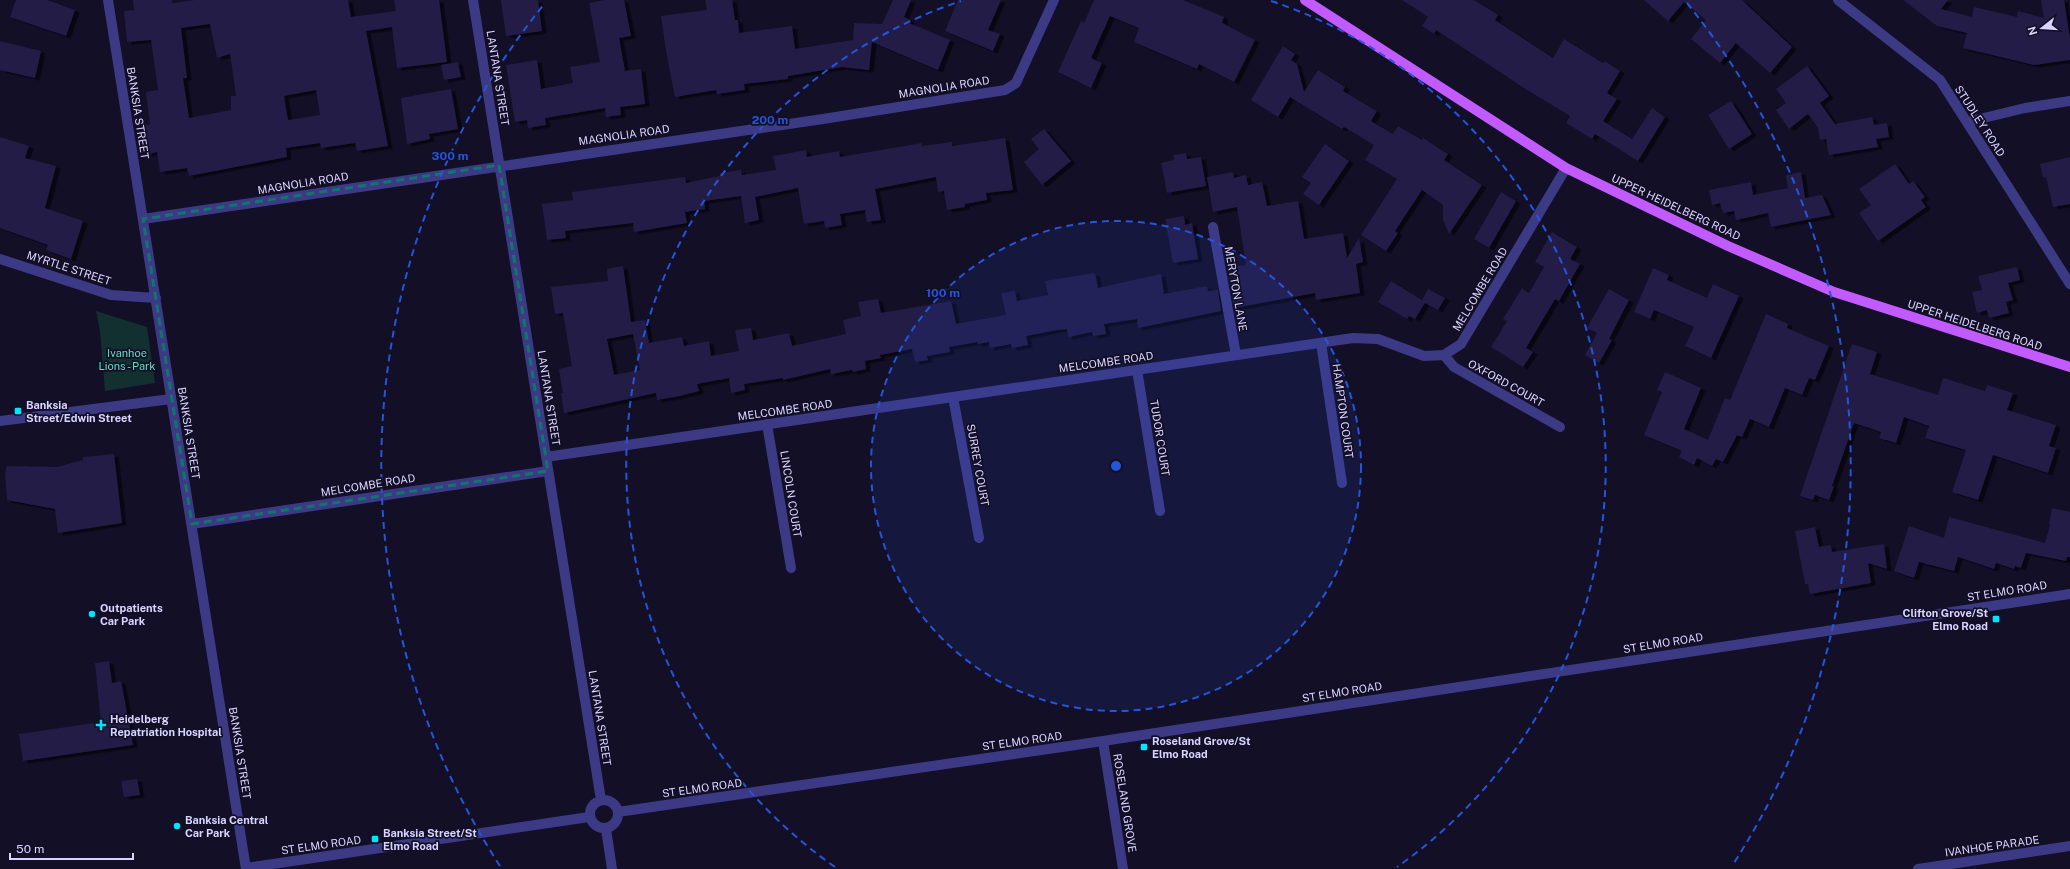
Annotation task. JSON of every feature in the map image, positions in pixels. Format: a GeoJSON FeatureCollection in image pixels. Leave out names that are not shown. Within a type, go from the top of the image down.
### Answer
{"type":"FeatureCollection","features":[{"type":"Feature","properties":{"kind":"main road","name":"UPPER HEIDELBERG ROAD"},"geometry":{"type":"LineString","coordinates":[[1305,0],[1566,168],[1722,243],[1834,292],[2070,367]]}},
{"type":"Feature","properties":{"kind":"street","name":"BANKSIA STREET"},"geometry":{"type":"LineString","coordinates":[[108,0],[246,868]]}},
{"type":"Feature","properties":{"kind":"street","name":"LANTANA STREET"},"geometry":{"type":"LineString","coordinates":[[473,0],[601,800]]}},
{"type":"Feature","properties":{"kind":"street","name":"MAGNOLIA ROAD"},"geometry":{"type":"LineString","coordinates":[[143,220],[823,119],[1005,90],[1016,83],[1054,0]]}},
{"type":"Feature","properties":{"kind":"street","name":"STUDLEY ROAD"},"geometry":{"type":"LineString","coordinates":[[1838,0],[1940,80],[2070,284]]}},
{"type":"Feature","properties":{"kind":"street"},"geometry":{"type":"LineString","coordinates":[[1967,122],[2026,108],[2070,101]]}},
{"type":"Feature","properties":{"kind":"street","name":"MELCOMBE ROAD"},"geometry":{"type":"LineString","coordinates":[[546,457],[1320,342],[1365,337],[1378,339],[1424,356],[1444,355],[1462,344],[1566,168]]}},
{"type":"Feature","properties":{"kind":"street","name":"MERYTON LANE"},"geometry":{"type":"LineString","coordinates":[[1213,227],[1236,355]]}},
{"type":"Feature","properties":{"kind":"street","name":"MYRTLE STREET"},"geometry":{"type":"LineString","coordinates":[[0,259],[111,295],[156,298]]}},
{"type":"Feature","properties":{"kind":"street","name":"HAMPTON COURT"},"geometry":{"type":"LineString","coordinates":[[1320,342],[1342,483]]}},
{"type":"Feature","properties":{"kind":"street","name":"OXFORD COURT"},"geometry":{"type":"LineString","coordinates":[[1444,355],[1454,367],[1560,427]]}},
{"type":"Feature","properties":{"kind":"street","name":"TUDOR COURT"},"geometry":{"type":"LineString","coordinates":[[1136,370],[1160,511]]}},
{"type":"Feature","properties":{"kind":"street","name":"SURREY COURT"},"geometry":{"type":"LineString","coordinates":[[953,397],[979,538]]}},
{"type":"Feature","properties":{"kind":"street"},"geometry":{"type":"LineString","coordinates":[[0,421],[171,399]]}},
{"type":"Feature","properties":{"kind":"street","name":"LINCOLN COURT"},"geometry":{"type":"LineString","coordinates":[[767,424],[791,568]]}},
{"type":"Feature","properties":{"kind":"street","name":"MELCOMBE ROAD"},"geometry":{"type":"LineString","coordinates":[[192,524],[548,471]]}},
{"type":"Feature","properties":{"kind":"street","name":"ST ELMO ROAD"},"geometry":{"type":"LineString","coordinates":[[618,812],[1103,741],[2070,594]]}},
{"type":"Feature","properties":{"kind":"street","name":"ROSELAND GROVE"},"geometry":{"type":"LineString","coordinates":[[1103,741],[1123,869]]}},
{"type":"Feature","properties":{"kind":"street"},"geometry":{"type":"LineString","coordinates":[[601,800],[610,801],[617,808],[618,812],[617,821],[606,829],[597,828],[589,817],[591,808],[601,800]]}},
{"type":"Feature","properties":{"kind":"street","name":"ST ELMO ROAD"},"geometry":{"type":"LineString","coordinates":[[246,868],[589,817]]}},
{"type":"Feature","properties":{"kind":"street"},"geometry":{"type":"LineString","coordinates":[[606,829],[612,869]]}},
{"type":"Feature","properties":{"kind":"street","name":"IVANHOE PARADE"},"geometry":{"type":"LineString","coordinates":[[1918,869],[2070,846]]}},
{"type":"Feature","properties":{"kind":"highlighted area"},"geometry":{"type":"Polygon","coordinates":[[[499,165],[548,471],[192,524],[143,219],[499,165]]]}},
{"type":"Feature","properties":{"kind":"green space","name":"Ivanhoe Lions - Park"},"geometry":{"type":"Polygon","coordinates":[[[96,311],[147,327],[155,383],[105,391],[100,331],[96,311]]]}},
{"type":"Feature","properties":{"kind":"building"},"geometry":{"type":"Polygon","coordinates":[[[16,0],[47,0],[75,10],[66,36],[10,17],[16,0]]]}},
{"type":"Feature","properties":{"kind":"building"},"geometry":{"type":"Polygon","coordinates":[[[133,0],[172,0],[172,3],[195,0],[348,0],[351,17],[396,11],[394,0],[439,0],[447,62],[397,68],[392,27],[366,31],[388,146],[357,151],[355,143],[321,148],[320,143],[286,148],[287,157],[189,176],[187,168],[160,172],[157,152],[148,154],[144,125],[150,124],[146,92],[158,90],[151,40],[127,42],[124,11],[134,10],[133,0]],[[210,24],[181,28],[187,78],[183,78],[189,118],[231,110],[231,96],[236,96],[230,54],[217,58],[210,24]],[[316,90],[284,96],[288,120],[320,115],[316,90]]]}},
{"type":"Feature","properties":{"kind":"building"},"geometry":{"type":"Polygon","coordinates":[[[501,0],[538,0],[542,31],[506,36],[501,0]]]}},
{"type":"Feature","properties":{"kind":"building"},"geometry":{"type":"Polygon","coordinates":[[[604,0],[624,0],[631,36],[619,38],[625,71],[641,69],[645,104],[620,107],[621,115],[606,117],[605,108],[545,118],[546,125],[528,128],[527,120],[515,122],[506,65],[537,60],[541,89],[573,83],[570,67],[600,62],[589,3],[604,0]]]}},
{"type":"Feature","properties":{"kind":"building"},"geometry":{"type":"Polygon","coordinates":[[[705,0],[732,0],[735,20],[738,20],[739,33],[792,26],[795,49],[853,40],[854,23],[882,24],[893,0],[911,0],[904,17],[910,20],[909,23],[950,40],[938,70],[872,42],[869,70],[842,67],[788,76],[788,79],[744,84],[745,90],[717,94],[716,90],[675,97],[661,16],[707,10],[705,0]]]}},
{"type":"Feature","properties":{"kind":"building"},"geometry":{"type":"Polygon","coordinates":[[[958,0],[1001,0],[988,30],[1000,34],[993,51],[945,31],[958,0]]]}},
{"type":"Feature","properties":{"kind":"building"},"geometry":{"type":"Polygon","coordinates":[[[1094,0],[1183,0],[1224,17],[1222,23],[1255,40],[1234,82],[1199,64],[1197,69],[1134,42],[1139,28],[1110,16],[1091,58],[1102,63],[1091,88],[1058,72],[1081,21],[1084,23],[1094,0]]]}},
{"type":"Feature","properties":{"kind":"building"},"geometry":{"type":"Polygon","coordinates":[[[1402,0],[1474,0],[1498,15],[1495,20],[1553,58],[1564,39],[1603,63],[1605,61],[1620,71],[1607,93],[1617,99],[1603,121],[1632,139],[1652,108],[1665,117],[1638,161],[1595,134],[1592,139],[1566,123],[1570,116],[1527,90],[1436,30],[1434,34],[1422,26],[1428,17],[1402,0]]]}},
{"type":"Feature","properties":{"kind":"building"},"geometry":{"type":"Polygon","coordinates":[[[1644,0],[1742,0],[1792,47],[1770,73],[1736,43],[1720,63],[1691,39],[1706,20],[1684,2],[1668,21],[1644,0]]]}},
{"type":"Feature","properties":{"kind":"building"},"geometry":{"type":"Polygon","coordinates":[[[1903,0],[1948,0],[1941,9],[1972,17],[1974,7],[2017,17],[2018,11],[2044,18],[2041,0],[2064,0],[2070,38],[2070,60],[2034,65],[1963,48],[1967,33],[1937,26],[1903,0]]]}},
{"type":"Feature","properties":{"kind":"building"},"geometry":{"type":"Polygon","coordinates":[[[0,41],[41,51],[35,78],[0,70],[0,41]]]}},
{"type":"Feature","properties":{"kind":"building"},"geometry":{"type":"Polygon","coordinates":[[[1283,46],[1295,54],[1291,60],[1297,64],[1304,92],[1318,70],[1345,87],[1343,91],[1377,111],[1371,121],[1393,134],[1398,126],[1422,140],[1423,138],[1448,154],[1444,160],[1482,185],[1449,234],[1443,219],[1443,205],[1422,190],[1395,231],[1398,233],[1386,251],[1361,235],[1397,179],[1365,160],[1374,145],[1344,127],[1342,129],[1290,97],[1278,117],[1251,100],[1283,46]]]}},
{"type":"Feature","properties":{"kind":"building"},"geometry":{"type":"Polygon","coordinates":[[[458,62],[461,77],[444,80],[441,65],[458,62]]]}},
{"type":"Feature","properties":{"kind":"building"},"geometry":{"type":"Polygon","coordinates":[[[1807,66],[1829,96],[1820,103],[1835,124],[1872,117],[1874,125],[1887,123],[1889,137],[1876,139],[1878,147],[1829,155],[1826,139],[1820,140],[1818,128],[1808,114],[1789,129],[1776,110],[1786,103],[1776,89],[1807,66]]]}},
{"type":"Feature","properties":{"kind":"building"},"geometry":{"type":"Polygon","coordinates":[[[451,89],[458,129],[429,134],[430,139],[407,144],[401,98],[451,89]]]}},
{"type":"Feature","properties":{"kind":"building"},"geometry":{"type":"Polygon","coordinates":[[[1731,101],[1752,134],[1729,149],[1708,115],[1731,101]]]}},
{"type":"Feature","properties":{"kind":"building"},"geometry":{"type":"Polygon","coordinates":[[[1044,129],[1071,161],[1042,185],[1024,162],[1039,149],[1031,139],[1044,129]]]}},
{"type":"Feature","properties":{"kind":"building"},"geometry":{"type":"Polygon","coordinates":[[[0,137],[29,146],[25,158],[56,166],[45,208],[83,221],[71,259],[46,250],[48,245],[0,228],[0,137]]]}},
{"type":"Feature","properties":{"kind":"building"},"geometry":{"type":"Polygon","coordinates":[[[1005,138],[1013,190],[986,193],[987,200],[965,204],[965,207],[947,210],[944,191],[938,192],[936,177],[875,189],[881,220],[867,222],[865,210],[840,214],[842,225],[825,228],[824,221],[804,224],[798,188],[755,197],[759,220],[745,223],[741,196],[704,201],[705,209],[685,212],[687,223],[634,232],[633,223],[565,231],[566,238],[547,240],[542,204],[573,200],[572,192],[685,177],[686,183],[720,176],[720,173],[741,170],[742,175],[776,170],[773,156],[806,150],[807,157],[839,151],[840,157],[922,143],[922,146],[952,142],[952,146],[1005,138]]]}},
{"type":"Feature","properties":{"kind":"building"},"geometry":{"type":"Polygon","coordinates":[[[1325,144],[1349,161],[1319,205],[1303,194],[1311,183],[1302,177],[1325,144]]]}},
{"type":"Feature","properties":{"kind":"building"},"geometry":{"type":"Polygon","coordinates":[[[1186,153],[1187,159],[1201,157],[1206,186],[1167,193],[1161,163],[1174,160],[1173,155],[1186,153]]]}},
{"type":"Feature","properties":{"kind":"building"},"geometry":{"type":"Polygon","coordinates":[[[2070,157],[2070,204],[2053,207],[2046,177],[2043,178],[2040,164],[2070,157]]]}},
{"type":"Feature","properties":{"kind":"building"},"geometry":{"type":"Polygon","coordinates":[[[1895,164],[1909,184],[1913,181],[1925,197],[1921,200],[1926,207],[1878,241],[1859,213],[1871,205],[1859,189],[1895,164]]]}},
{"type":"Feature","properties":{"kind":"building"},"geometry":{"type":"Polygon","coordinates":[[[1233,172],[1234,178],[1246,175],[1248,185],[1262,182],[1267,206],[1298,201],[1304,239],[1343,233],[1347,258],[1359,238],[1363,262],[1356,264],[1360,293],[1316,300],[1315,293],[1234,308],[1230,287],[1236,286],[1232,267],[1246,265],[1237,207],[1213,212],[1207,177],[1233,172]]]}},
{"type":"Feature","properties":{"kind":"building"},"geometry":{"type":"Polygon","coordinates":[[[1801,172],[1805,198],[1822,195],[1831,215],[1771,227],[1768,213],[1736,220],[1734,211],[1723,213],[1720,203],[1712,205],[1709,190],[1751,182],[1753,195],[1788,188],[1786,175],[1801,172]]]}},
{"type":"Feature","properties":{"kind":"building"},"geometry":{"type":"Polygon","coordinates":[[[1501,192],[1516,201],[1489,248],[1474,239],[1501,192]]]}},
{"type":"Feature","properties":{"kind":"building"},"geometry":{"type":"Polygon","coordinates":[[[1184,216],[1185,225],[1192,223],[1198,259],[1173,263],[1165,219],[1184,216]]]}},
{"type":"Feature","properties":{"kind":"building"},"geometry":{"type":"Polygon","coordinates":[[[1552,232],[1577,247],[1570,259],[1580,264],[1559,301],[1555,299],[1526,348],[1533,352],[1523,367],[1491,347],[1507,321],[1503,319],[1522,288],[1529,293],[1544,267],[1535,262],[1552,232]]]}},
{"type":"Feature","properties":{"kind":"building"},"geometry":{"type":"Polygon","coordinates":[[[623,266],[631,322],[645,320],[649,343],[682,337],[684,346],[709,341],[711,356],[739,351],[735,330],[751,328],[753,340],[789,333],[792,346],[846,334],[843,320],[861,316],[858,302],[878,299],[881,313],[951,301],[956,324],[1006,315],[1001,293],[1015,291],[1017,301],[1048,295],[1045,281],[1095,273],[1098,288],[1161,274],[1164,294],[1207,286],[1208,291],[1218,290],[1221,311],[1138,328],[1137,319],[1104,324],[1106,334],[1093,336],[1092,332],[1068,337],[1067,329],[1057,330],[1026,336],[1028,345],[1012,348],[1011,344],[990,348],[989,342],[978,344],[977,342],[949,347],[950,352],[927,356],[928,360],[915,362],[912,349],[880,355],[881,358],[865,361],[866,369],[853,372],[852,370],[831,374],[830,369],[783,380],[783,378],[744,384],[745,390],[731,393],[729,378],[697,384],[699,391],[680,396],[657,400],[656,393],[564,413],[561,393],[563,393],[559,369],[572,366],[563,313],[555,314],[551,287],[608,281],[607,269],[623,266]],[[633,334],[607,339],[614,375],[640,370],[633,334]]]}},
{"type":"Feature","properties":{"kind":"building"},"geometry":{"type":"Polygon","coordinates":[[[2017,267],[2020,280],[2008,283],[2013,300],[2006,302],[2009,313],[1989,318],[1987,310],[1977,313],[1972,292],[1982,290],[1978,276],[2017,267]]]}},
{"type":"Feature","properties":{"kind":"building"},"geometry":{"type":"Polygon","coordinates":[[[1653,268],[1669,275],[1667,280],[1707,298],[1713,284],[1739,296],[1711,358],[1685,346],[1694,327],[1654,310],[1650,319],[1634,312],[1653,268]]]}},
{"type":"Feature","properties":{"kind":"building"},"geometry":{"type":"Polygon","coordinates":[[[1391,281],[1422,300],[1428,289],[1445,298],[1438,310],[1425,303],[1415,319],[1409,316],[1407,319],[1378,302],[1391,281]]]}},
{"type":"Feature","properties":{"kind":"building"},"geometry":{"type":"Polygon","coordinates":[[[1609,289],[1629,300],[1609,339],[1612,340],[1599,363],[1585,355],[1597,333],[1587,328],[1609,289]]]}},
{"type":"Feature","properties":{"kind":"building"},"geometry":{"type":"Polygon","coordinates":[[[1766,314],[1788,324],[1787,328],[1829,346],[1815,380],[1809,378],[1802,395],[1785,388],[1769,427],[1750,419],[1742,437],[1737,435],[1723,462],[1716,459],[1712,466],[1697,458],[1694,465],[1679,457],[1682,451],[1644,435],[1662,392],[1657,390],[1665,372],[1701,388],[1684,429],[1708,440],[1725,398],[1730,400],[1766,314]]]}},
{"type":"Feature","properties":{"kind":"building"},"geometry":{"type":"Polygon","coordinates":[[[1852,344],[1877,352],[1870,374],[1938,395],[1943,378],[1985,391],[1987,385],[2013,393],[2007,410],[2056,425],[2049,446],[2056,448],[2048,473],[1993,455],[1978,500],[1952,492],[1966,450],[1925,438],[1929,426],[1904,417],[1896,443],[1879,438],[1881,432],[1854,423],[1832,486],[1834,486],[1829,500],[1815,495],[1813,500],[1800,496],[1852,344]]]}},
{"type":"Feature","properties":{"kind":"building"},"geometry":{"type":"Polygon","coordinates":[[[114,454],[122,523],[58,533],[55,509],[7,500],[5,474],[7,466],[57,467],[83,460],[83,457],[114,454]]]}},
{"type":"Feature","properties":{"kind":"building"},"geometry":{"type":"Polygon","coordinates":[[[2052,508],[2070,512],[2070,557],[2067,557],[2066,561],[2026,553],[2021,568],[2015,566],[2014,569],[1996,563],[1994,569],[1958,557],[1954,571],[1919,562],[1914,578],[1894,571],[1909,526],[1944,538],[1949,517],[2045,543],[2050,525],[2052,508]]]}},
{"type":"Feature","properties":{"kind":"building"},"geometry":{"type":"Polygon","coordinates":[[[1815,527],[1819,547],[1831,545],[1832,552],[1884,544],[1887,569],[1868,563],[1871,583],[1810,594],[1808,584],[1805,584],[1795,531],[1815,527]]]}},
{"type":"Feature","properties":{"kind":"building"},"geometry":{"type":"Polygon","coordinates":[[[109,661],[112,683],[121,681],[133,745],[23,761],[19,734],[101,722],[95,663],[109,661]]]}},
{"type":"Feature","properties":{"kind":"building"},"geometry":{"type":"Polygon","coordinates":[[[137,779],[140,795],[124,797],[121,781],[137,779]]]}},
{"type":"Feature","properties":{"kind":"place","name":"Banksia Street/Edwin Street"},"geometry":{"type":"Point","coordinates":[18,411]}},
{"type":"Feature","properties":{"kind":"place","name":"Outpatients Car Park"},"geometry":{"type":"Point","coordinates":[92,614]}},
{"type":"Feature","properties":{"kind":"place","name":"Clifton Grove/St Elmo Road"},"geometry":{"type":"Point","coordinates":[1996,619]}},
{"type":"Feature","properties":{"kind":"place","name":"Heidelberg Repatriation Hospital"},"geometry":{"type":"Point","coordinates":[101,725]}},
{"type":"Feature","properties":{"kind":"place","name":"Roseland Grove/St Elmo Road"},"geometry":{"type":"Point","coordinates":[1144,747]}},
{"type":"Feature","properties":{"kind":"place","name":"Banksia Central Car Park"},"geometry":{"type":"Point","coordinates":[177,826]}},
{"type":"Feature","properties":{"kind":"place","name":"Banksia Street/St Elmo Road"},"geometry":{"type":"Point","coordinates":[375,839]}}]}
